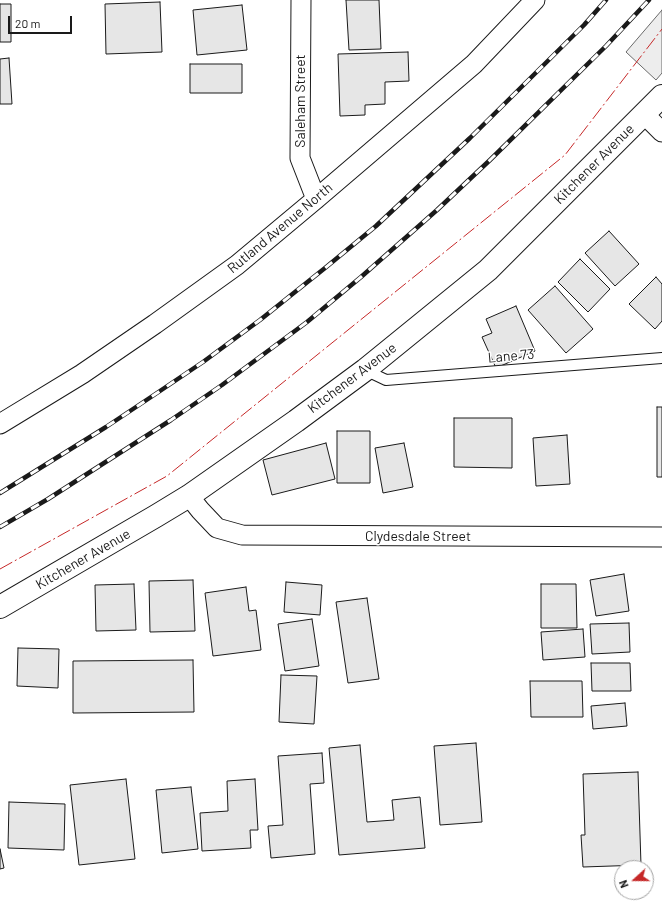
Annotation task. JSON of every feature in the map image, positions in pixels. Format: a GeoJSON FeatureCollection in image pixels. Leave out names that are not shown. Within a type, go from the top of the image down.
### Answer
{"type":"FeatureCollection","features":[{"type":"Feature","properties":{"kind":"street","name":"Saleham Street"},"geometry":{"type":"LineString","coordinates":[[301,0],[300,158],[316,199]]}},
{"type":"Feature","properties":{"kind":"street","name":"Rutland Avenue North"},"geometry":{"type":"LineString","coordinates":[[0,424],[82,374],[156,324],[237,265],[474,64],[535,0]]}},
{"type":"Feature","properties":{"kind":"street","name":"Kitchener Avenue"},"geometry":{"type":"LineString","coordinates":[[0,607],[189,496],[296,421],[365,370],[488,270],[662,96]]}},
{"type":"Feature","properties":{"kind":"street"},"geometry":{"type":"LineString","coordinates":[[644,114],[662,132]]}},
{"type":"Feature","properties":{"kind":"street","name":"Clydesdale Street"},"geometry":{"type":"LineString","coordinates":[[189,496],[217,528],[242,535],[662,537]]}},
{"type":"Feature","properties":{"kind":"lane","name":"Lane 73"},"geometry":{"type":"LineString","coordinates":[[365,370],[386,380],[662,358]]}},
{"type":"Feature","properties":{"kind":"shaded area"},"geometry":{"type":"Polygon","coordinates":[[[662,10],[662,73],[656,80],[626,52],[662,10]]]}},
{"type":"Feature","properties":{"kind":"building"},"geometry":{"type":"Polygon","coordinates":[[[346,0],[379,0],[381,49],[349,50],[346,0]]]}},
{"type":"Feature","properties":{"kind":"building"},"geometry":{"type":"Polygon","coordinates":[[[160,2],[162,52],[106,54],[105,4],[160,2]]]}},
{"type":"Feature","properties":{"kind":"building"},"geometry":{"type":"Polygon","coordinates":[[[0,4],[11,4],[11,42],[0,42],[0,4]]]}},
{"type":"Feature","properties":{"kind":"building"},"geometry":{"type":"Polygon","coordinates":[[[242,5],[247,50],[197,55],[193,10],[242,5]]]}},
{"type":"Feature","properties":{"kind":"building"},"geometry":{"type":"Polygon","coordinates":[[[408,52],[409,81],[385,82],[385,104],[365,105],[365,115],[340,116],[338,54],[408,52]]]}},
{"type":"Feature","properties":{"kind":"building"},"geometry":{"type":"Polygon","coordinates":[[[9,58],[12,104],[0,104],[0,59],[9,58]]]}},
{"type":"Feature","properties":{"kind":"building"},"geometry":{"type":"Polygon","coordinates":[[[190,64],[242,64],[242,93],[190,93],[190,64]]]}},
{"type":"Feature","properties":{"kind":"building"},"geometry":{"type":"Polygon","coordinates":[[[609,231],[639,264],[615,286],[585,253],[609,231]]]}},
{"type":"Feature","properties":{"kind":"building"},"geometry":{"type":"Polygon","coordinates":[[[580,259],[610,289],[588,312],[558,282],[580,259]]]}},
{"type":"Feature","properties":{"kind":"building"},"geometry":{"type":"Polygon","coordinates":[[[656,277],[662,284],[662,321],[655,329],[629,304],[656,277]]]}},
{"type":"Feature","properties":{"kind":"building"},"geometry":{"type":"Polygon","coordinates":[[[555,286],[593,329],[566,353],[528,310],[555,286]]]}},
{"type":"Feature","properties":{"kind":"building"},"geometry":{"type":"Polygon","coordinates":[[[516,306],[535,351],[496,368],[482,337],[492,333],[486,319],[516,306]]]}},
{"type":"Feature","properties":{"kind":"building"},"geometry":{"type":"Polygon","coordinates":[[[657,407],[662,407],[662,477],[657,477],[657,407]]]}},
{"type":"Feature","properties":{"kind":"building"},"geometry":{"type":"Polygon","coordinates":[[[454,418],[512,418],[512,468],[454,467],[454,418]]]}},
{"type":"Feature","properties":{"kind":"building"},"geometry":{"type":"Polygon","coordinates":[[[337,431],[370,431],[370,483],[337,483],[337,431]]]}},
{"type":"Feature","properties":{"kind":"building"},"geometry":{"type":"Polygon","coordinates":[[[567,435],[570,484],[536,486],[533,438],[567,435]]]}},
{"type":"Feature","properties":{"kind":"building"},"geometry":{"type":"Polygon","coordinates":[[[326,443],[335,479],[272,495],[263,460],[326,443]]]}},
{"type":"Feature","properties":{"kind":"building"},"geometry":{"type":"Polygon","coordinates":[[[404,443],[413,487],[383,493],[375,448],[404,443]]]}},
{"type":"Feature","properties":{"kind":"building"},"geometry":{"type":"Polygon","coordinates":[[[624,574],[629,611],[596,616],[590,580],[624,574]]]}},
{"type":"Feature","properties":{"kind":"building"},"geometry":{"type":"Polygon","coordinates":[[[193,580],[195,631],[150,632],[149,581],[193,580]]]}},
{"type":"Feature","properties":{"kind":"building"},"geometry":{"type":"Polygon","coordinates":[[[286,582],[322,585],[320,615],[284,612],[286,582]]]}},
{"type":"Feature","properties":{"kind":"building"},"geometry":{"type":"Polygon","coordinates":[[[134,584],[136,630],[96,631],[95,585],[134,584]]]}},
{"type":"Feature","properties":{"kind":"building"},"geometry":{"type":"Polygon","coordinates":[[[541,584],[576,584],[577,628],[541,628],[541,584]]]}},
{"type":"Feature","properties":{"kind":"building"},"geometry":{"type":"Polygon","coordinates":[[[246,587],[249,611],[256,610],[261,650],[213,656],[205,593],[246,587]]]}},
{"type":"Feature","properties":{"kind":"building"},"geometry":{"type":"Polygon","coordinates":[[[367,598],[379,679],[348,683],[336,602],[367,598]]]}},
{"type":"Feature","properties":{"kind":"building"},"geometry":{"type":"Polygon","coordinates":[[[312,619],[319,666],[285,671],[278,624],[312,619]]]}},
{"type":"Feature","properties":{"kind":"building"},"geometry":{"type":"Polygon","coordinates":[[[629,623],[630,652],[592,654],[590,624],[629,623]]]}},
{"type":"Feature","properties":{"kind":"building"},"geometry":{"type":"Polygon","coordinates":[[[583,629],[585,657],[543,660],[541,632],[583,629]]]}},
{"type":"Feature","properties":{"kind":"building"},"geometry":{"type":"Polygon","coordinates":[[[18,648],[59,649],[58,688],[17,686],[18,648]]]}},
{"type":"Feature","properties":{"kind":"building"},"geometry":{"type":"Polygon","coordinates":[[[193,660],[194,712],[73,713],[73,661],[193,660]]]}},
{"type":"Feature","properties":{"kind":"building"},"geometry":{"type":"Polygon","coordinates":[[[591,663],[630,663],[631,691],[592,691],[591,663]]]}},
{"type":"Feature","properties":{"kind":"building"},"geometry":{"type":"Polygon","coordinates":[[[281,675],[317,676],[314,724],[279,722],[281,675]]]}},
{"type":"Feature","properties":{"kind":"building"},"geometry":{"type":"Polygon","coordinates":[[[530,681],[582,681],[583,717],[531,717],[530,681]]]}},
{"type":"Feature","properties":{"kind":"building"},"geometry":{"type":"Polygon","coordinates":[[[625,703],[627,726],[593,729],[591,706],[625,703]]]}},
{"type":"Feature","properties":{"kind":"building"},"geometry":{"type":"Polygon","coordinates":[[[476,743],[482,822],[440,825],[434,746],[476,743]]]}},
{"type":"Feature","properties":{"kind":"building"},"geometry":{"type":"Polygon","coordinates":[[[360,745],[367,822],[394,820],[392,800],[420,797],[425,848],[339,855],[329,748],[360,745]]]}},
{"type":"Feature","properties":{"kind":"building"},"geometry":{"type":"Polygon","coordinates":[[[322,753],[324,783],[310,784],[315,854],[271,858],[268,826],[283,825],[278,756],[322,753]]]}},
{"type":"Feature","properties":{"kind":"building"},"geometry":{"type":"Polygon","coordinates":[[[638,772],[641,860],[614,860],[614,866],[583,867],[581,835],[585,835],[583,774],[638,772]]]}},
{"type":"Feature","properties":{"kind":"building"},"geometry":{"type":"Polygon","coordinates":[[[126,779],[135,859],[79,865],[70,785],[126,779]]]}},
{"type":"Feature","properties":{"kind":"building"},"geometry":{"type":"Polygon","coordinates":[[[255,779],[258,830],[250,830],[251,848],[202,851],[200,813],[228,811],[227,781],[255,779]]]}},
{"type":"Feature","properties":{"kind":"building"},"geometry":{"type":"Polygon","coordinates":[[[191,787],[198,849],[162,853],[156,790],[191,787]]]}},
{"type":"Feature","properties":{"kind":"building"},"geometry":{"type":"Polygon","coordinates":[[[9,802],[65,804],[64,850],[8,848],[9,802]]]}},
{"type":"Feature","properties":{"kind":"building"},"geometry":{"type":"Polygon","coordinates":[[[0,849],[4,868],[0,869],[0,849]]]}},
{"type":"Feature","properties":{"kind":"railway"},"geometry":{"type":"LineString","coordinates":[[0,493],[106,427],[203,362],[260,320],[325,268],[376,226],[470,138],[584,25],[606,0]]}},
{"type":"Feature","properties":{"kind":"railway"},"geometry":{"type":"LineString","coordinates":[[0,527],[48,499],[171,420],[222,385],[307,322],[437,210],[606,46],[649,0]]}},
{"type":"Feature","properties":{"kind":"power"},"geometry":{"type":"LineString","coordinates":[[0,569],[167,476],[565,155],[662,29]]}}]}
